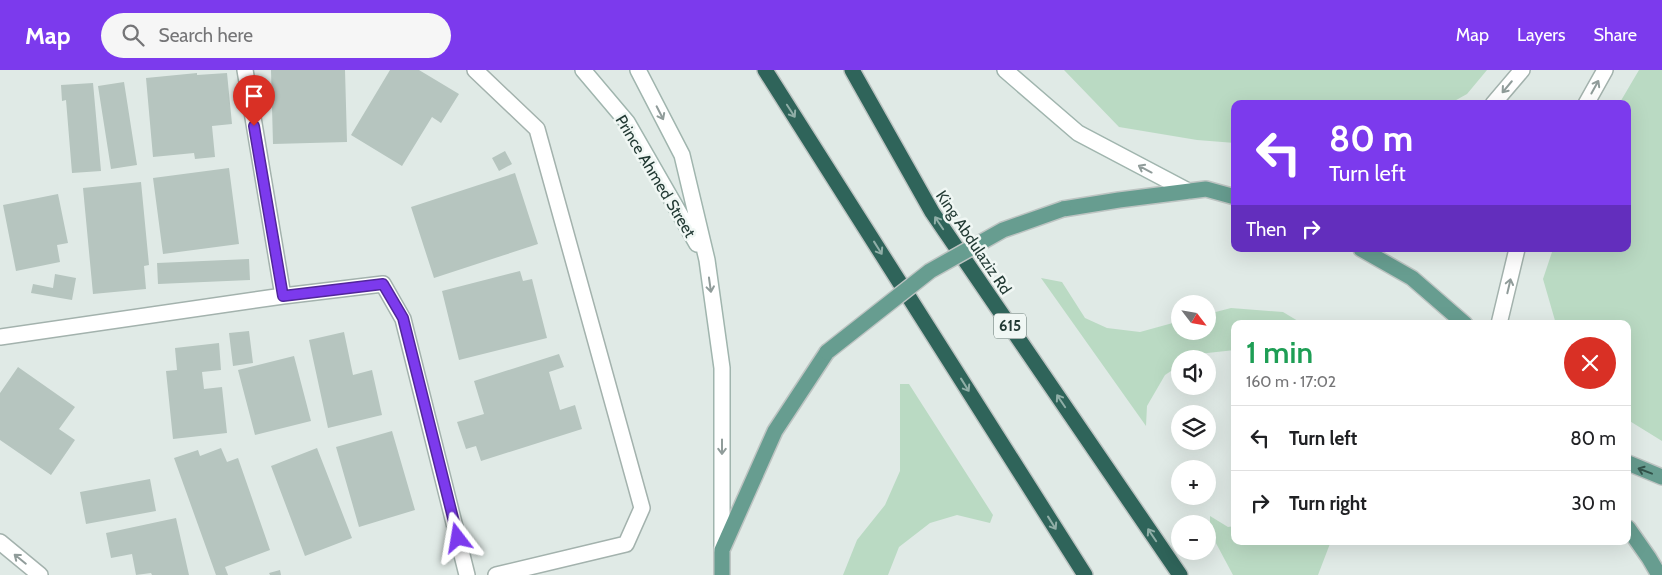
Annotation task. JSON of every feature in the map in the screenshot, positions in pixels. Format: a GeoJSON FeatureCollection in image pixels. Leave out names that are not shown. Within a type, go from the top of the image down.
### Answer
{"type":"FeatureCollection","features":[{"type":"Feature","properties":{"kind":"highway"},"geometry":{"type":"LineString","coordinates":[[764,70],[1085,575]]}},
{"type":"Feature","properties":{"kind":"highway","name":"King Abdulaziz Rd"},"geometry":{"type":"LineString","coordinates":[[852,70],[932,212],[1180,575]]}},
{"type":"Feature","properties":{"kind":"main road"},"geometry":{"type":"LineString","coordinates":[[722,575],[722,550],[775,431],[827,352],[930,270],[1003,230],[1063,209],[1188,191],[1206,190],[1231,196]]}},
{"type":"Feature","properties":{"kind":"main road"},"geometry":{"type":"LineString","coordinates":[[1366,252],[1412,278],[1460,320]]}},
{"type":"Feature","properties":{"kind":"main road"},"geometry":{"type":"LineString","coordinates":[[1631,464],[1662,478]]}},
{"type":"Feature","properties":{"kind":"main road"},"geometry":{"type":"LineString","coordinates":[[1631,532],[1658,575]]}},
{"type":"Feature","properties":{"kind":"street"},"geometry":{"type":"LineString","coordinates":[[245,70],[283,296]]}},
{"type":"Feature","properties":{"kind":"street"},"geometry":{"type":"LineString","coordinates":[[475,70],[537,129],[642,508],[626,544],[496,575]]}},
{"type":"Feature","properties":{"kind":"street","name":"Prince Ahmed Street"},"geometry":{"type":"LineString","coordinates":[[584,70],[627,122],[706,260]]}},
{"type":"Feature","properties":{"kind":"street"},"geometry":{"type":"LineString","coordinates":[[638,70],[682,155],[706,260],[722,368],[722,550]]}},
{"type":"Feature","properties":{"kind":"street"},"geometry":{"type":"LineString","coordinates":[[1005,70],[1078,133],[1188,191]]}},
{"type":"Feature","properties":{"kind":"street"},"geometry":{"type":"LineString","coordinates":[[1496,100],[1522,70]]}},
{"type":"Feature","properties":{"kind":"street"},"geometry":{"type":"LineString","coordinates":[[1588,100],[1605,70]]}},
{"type":"Feature","properties":{"kind":"street"},"geometry":{"type":"LineString","coordinates":[[1500,320],[1517,252]]}},
{"type":"Feature","properties":{"kind":"street"},"geometry":{"type":"LineString","coordinates":[[0,337],[283,296],[383,284],[403,318],[468,575]]}},
{"type":"Feature","properties":{"kind":"street"},"geometry":{"type":"LineString","coordinates":[[0,542],[40,575]]}},
{"type":"Feature","properties":{"kind":"green space"},"geometry":{"type":"Polygon","coordinates":[[[1064,70],[1487,70],[1467,94],[1456,100],[1231,100],[1231,143],[1197,140],[1119,127],[1064,70]]]}},
{"type":"Feature","properties":{"kind":"green space"},"geometry":{"type":"Polygon","coordinates":[[[1639,70],[1662,70],[1662,441],[1631,422],[1631,320],[1555,320],[1543,279],[1552,252],[1631,252],[1631,100],[1621,100],[1639,70]]]}},
{"type":"Feature","properties":{"kind":"green space"},"geometry":{"type":"Polygon","coordinates":[[[1041,278],[1062,282],[1085,318],[1107,328],[1140,332],[1171,323],[1171,340],[1216,340],[1216,312],[1231,308],[1283,312],[1296,320],[1231,320],[1231,350],[1216,352],[1216,350],[1171,350],[1171,371],[1165,375],[1147,406],[1146,426],[1041,278]]]}},
{"type":"Feature","properties":{"kind":"green space"},"geometry":{"type":"Polygon","coordinates":[[[900,384],[909,384],[993,515],[990,523],[957,515],[930,523],[899,547],[888,575],[843,575],[857,540],[885,505],[900,471],[900,384]]]}},
{"type":"Feature","properties":{"kind":"green space"},"geometry":{"type":"Polygon","coordinates":[[[1216,520],[1228,527],[1231,527],[1231,545],[1329,545],[1318,575],[1233,575],[1216,543],[1216,520]]]}},
{"type":"Feature","properties":{"kind":"building"},"geometry":{"type":"Polygon","coordinates":[[[271,70],[345,70],[347,142],[273,144],[271,70]]]}},
{"type":"Feature","properties":{"kind":"building"},"geometry":{"type":"Polygon","coordinates":[[[390,70],[419,70],[459,94],[441,123],[432,117],[402,166],[351,135],[390,70]]]}},
{"type":"Feature","properties":{"kind":"building"},"geometry":{"type":"Polygon","coordinates":[[[197,73],[197,75],[227,73],[232,124],[212,126],[215,157],[195,159],[194,153],[153,157],[146,78],[197,73]]]}},
{"type":"Feature","properties":{"kind":"building"},"geometry":{"type":"Polygon","coordinates":[[[124,82],[137,165],[111,169],[98,86],[124,82]]]}},
{"type":"Feature","properties":{"kind":"building"},"geometry":{"type":"Polygon","coordinates":[[[93,83],[101,171],[72,173],[66,100],[62,101],[61,85],[93,83]]]}},
{"type":"Feature","properties":{"kind":"building"},"geometry":{"type":"Polygon","coordinates":[[[505,151],[512,164],[499,171],[492,158],[505,151]]]}},
{"type":"Feature","properties":{"kind":"building"},"geometry":{"type":"Polygon","coordinates":[[[229,168],[239,244],[163,254],[153,178],[229,168]]]}},
{"type":"Feature","properties":{"kind":"building"},"geometry":{"type":"Polygon","coordinates":[[[515,173],[538,244],[434,278],[411,207],[515,173]]]}},
{"type":"Feature","properties":{"kind":"building"},"geometry":{"type":"Polygon","coordinates":[[[141,182],[149,265],[144,266],[146,289],[93,294],[83,188],[141,182]]]}},
{"type":"Feature","properties":{"kind":"building"},"geometry":{"type":"Polygon","coordinates":[[[58,194],[68,243],[57,245],[60,262],[16,271],[3,205],[58,194]]]}},
{"type":"Feature","properties":{"kind":"building"},"geometry":{"type":"Polygon","coordinates":[[[249,259],[250,280],[158,284],[157,263],[249,259]]]}},
{"type":"Feature","properties":{"kind":"building"},"geometry":{"type":"Polygon","coordinates":[[[520,271],[523,281],[532,279],[547,338],[459,360],[442,291],[520,271]]]}},
{"type":"Feature","properties":{"kind":"building"},"geometry":{"type":"Polygon","coordinates":[[[55,274],[76,278],[72,300],[31,293],[33,284],[53,288],[55,274]]]}},
{"type":"Feature","properties":{"kind":"building"},"geometry":{"type":"Polygon","coordinates":[[[249,331],[253,363],[233,366],[229,333],[249,331]]]}},
{"type":"Feature","properties":{"kind":"building"},"geometry":{"type":"Polygon","coordinates":[[[344,332],[353,375],[372,370],[382,415],[328,428],[309,340],[344,332]]]}},
{"type":"Feature","properties":{"kind":"building"},"geometry":{"type":"Polygon","coordinates":[[[219,343],[221,370],[202,372],[204,389],[222,387],[227,433],[173,439],[166,371],[177,370],[175,348],[219,343]]]}},
{"type":"Feature","properties":{"kind":"building"},"geometry":{"type":"Polygon","coordinates":[[[559,354],[564,367],[549,372],[560,410],[575,405],[582,429],[481,461],[476,446],[466,449],[457,422],[484,414],[474,381],[559,354]]]}},
{"type":"Feature","properties":{"kind":"building"},"geometry":{"type":"Polygon","coordinates":[[[294,356],[311,421],[255,435],[238,370],[294,356]]]}},
{"type":"Feature","properties":{"kind":"building"},"geometry":{"type":"Polygon","coordinates":[[[18,367],[75,407],[59,429],[75,440],[51,475],[0,440],[0,393],[18,367]]]}},
{"type":"Feature","properties":{"kind":"building"},"geometry":{"type":"Polygon","coordinates":[[[392,431],[415,510],[359,527],[336,447],[392,431]]]}},
{"type":"Feature","properties":{"kind":"building"},"geometry":{"type":"Polygon","coordinates":[[[221,448],[227,462],[238,458],[270,550],[225,567],[228,575],[216,575],[174,458],[198,450],[200,456],[221,448]]]}},
{"type":"Feature","properties":{"kind":"building"},"geometry":{"type":"Polygon","coordinates":[[[317,448],[352,538],[305,556],[271,466],[317,448]]]}},
{"type":"Feature","properties":{"kind":"building"},"geometry":{"type":"Polygon","coordinates":[[[150,479],[156,511],[86,524],[80,492],[150,479]]]}},
{"type":"Feature","properties":{"kind":"building"},"geometry":{"type":"Polygon","coordinates":[[[176,518],[189,575],[152,575],[151,573],[136,575],[132,554],[111,558],[106,533],[176,518]]]}},
{"type":"Feature","properties":{"kind":"building"},"geometry":{"type":"Polygon","coordinates":[[[280,570],[281,575],[270,575],[269,573],[280,570]]]}},
{"type":"Feature","properties":{"kind":"route"},"geometry":{"type":"LineString","coordinates":[[254,126],[283,296],[383,284],[403,318],[458,538]]}}]}
